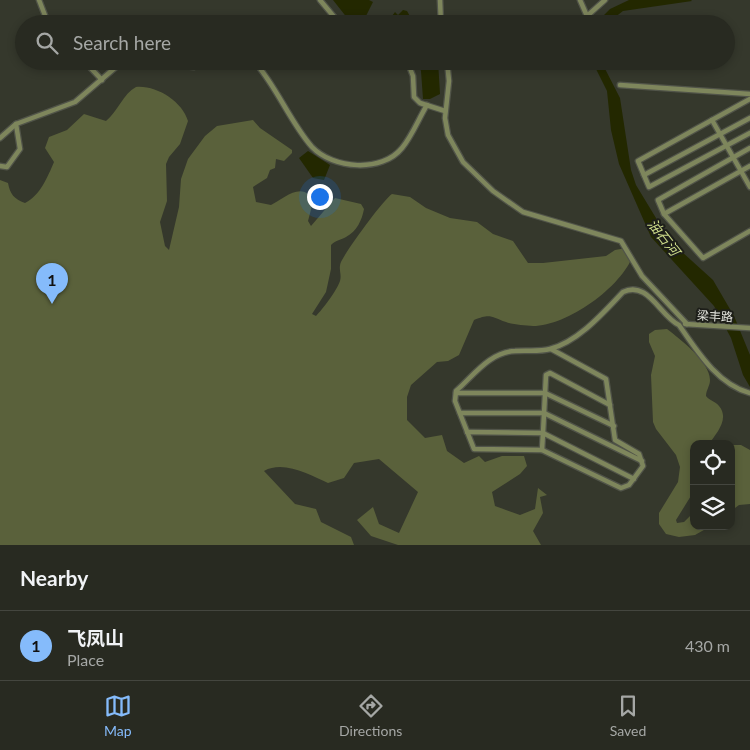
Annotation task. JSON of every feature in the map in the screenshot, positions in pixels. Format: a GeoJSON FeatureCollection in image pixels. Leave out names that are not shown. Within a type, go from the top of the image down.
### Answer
{"type":"FeatureCollection","features":[{"type":"Feature","properties":{"kind":"street"},"geometry":{"type":"LineString","coordinates":[[39,0],[45,15]]}},
{"type":"Feature","properties":{"kind":"street"},"geometry":{"type":"LineString","coordinates":[[320,0],[332,15]]}},
{"type":"Feature","properties":{"kind":"street"},"geometry":{"type":"LineString","coordinates":[[440,0],[441,15]]}},
{"type":"Feature","properties":{"kind":"street"},"geometry":{"type":"LineString","coordinates":[[580,0],[587,15]]}},
{"type":"Feature","properties":{"kind":"street"},"geometry":{"type":"LineString","coordinates":[[588,15],[605,0]]}},
{"type":"Feature","properties":{"kind":"street"},"geometry":{"type":"LineString","coordinates":[[93,70],[102,80]]}},
{"type":"Feature","properties":{"kind":"street"},"geometry":{"type":"LineString","coordinates":[[0,138],[16,124],[75,102],[113,70]]}},
{"type":"Feature","properties":{"kind":"street"},"geometry":{"type":"LineString","coordinates":[[261,70],[277,90],[313,147],[332,160],[346,164],[356,165],[384,162],[402,149],[427,104]]}},
{"type":"Feature","properties":{"kind":"street"},"geometry":{"type":"LineString","coordinates":[[411,70],[413,76],[414,96],[427,104],[446,111]]}},
{"type":"Feature","properties":{"kind":"street"},"geometry":{"type":"LineString","coordinates":[[448,70],[449,81],[446,111],[448,135],[462,162],[493,191],[523,212],[621,241],[642,276],[687,324]]}},
{"type":"Feature","properties":{"kind":"street"},"geometry":{"type":"LineString","coordinates":[[620,85],[750,94]]}},
{"type":"Feature","properties":{"kind":"street"},"geometry":{"type":"LineString","coordinates":[[750,98],[638,161],[649,187],[750,132]]}},
{"type":"Feature","properties":{"kind":"street"},"geometry":{"type":"LineString","coordinates":[[644,175],[750,118]]}},
{"type":"Feature","properties":{"kind":"street"},"geometry":{"type":"LineString","coordinates":[[712,120],[750,187]]}},
{"type":"Feature","properties":{"kind":"street"},"geometry":{"type":"LineString","coordinates":[[0,166],[7,167],[20,148],[16,124]]}},
{"type":"Feature","properties":{"kind":"street"},"geometry":{"type":"LineString","coordinates":[[750,148],[658,200],[664,214],[702,258],[750,231]]}},
{"type":"Feature","properties":{"kind":"street"},"geometry":{"type":"LineString","coordinates":[[664,214],[750,166]]}},
{"type":"Feature","properties":{"kind":"street"},"geometry":{"type":"LineString","coordinates":[[551,349],[606,379],[615,440],[639,454],[642,461],[643,466],[634,479],[629,485],[622,488],[542,450],[474,449],[455,401],[456,393],[498,354],[551,349],[584,329],[622,292],[628,290],[639,290],[657,304],[672,322],[679,325],[722,381],[750,393]]}},
{"type":"Feature","properties":{"kind":"street","name":"梁丰路"},"geometry":{"type":"LineString","coordinates":[[679,325],[750,328]]}},
{"type":"Feature","properties":{"kind":"street"},"geometry":{"type":"LineString","coordinates":[[542,450],[546,375],[550,373],[610,405]]}},
{"type":"Feature","properties":{"kind":"street"},"geometry":{"type":"LineString","coordinates":[[456,393],[545,393],[614,426]]}},
{"type":"Feature","properties":{"kind":"street"},"geometry":{"type":"LineString","coordinates":[[460,413],[544,413],[642,461]]}},
{"type":"Feature","properties":{"kind":"street"},"geometry":{"type":"LineString","coordinates":[[467,432],[543,433],[634,479]]}},
{"type":"Feature","properties":{"kind":"shaded area"},"geometry":{"type":"Polygon","coordinates":[[[136,87],[152,89],[167,96],[180,107],[188,121],[180,144],[169,157],[166,164],[167,201],[160,222],[165,246],[169,250],[179,207],[181,179],[188,159],[205,136],[217,126],[253,120],[260,128],[292,150],[292,153],[284,161],[276,159],[275,168],[270,170],[267,178],[253,187],[256,202],[271,205],[287,195],[299,191],[304,192],[309,195],[313,202],[308,221],[311,226],[335,198],[361,204],[364,209],[356,228],[350,235],[331,245],[331,269],[326,292],[312,314],[316,316],[330,299],[338,285],[340,265],[344,256],[373,215],[392,194],[410,197],[426,208],[450,218],[477,222],[493,234],[513,241],[528,263],[606,256],[615,250],[626,248],[633,255],[618,280],[605,292],[577,312],[561,319],[533,326],[512,324],[491,316],[474,320],[459,355],[448,361],[437,362],[411,385],[407,397],[407,420],[425,438],[442,435],[447,451],[464,463],[479,456],[485,462],[502,456],[524,456],[527,466],[520,474],[492,492],[495,506],[520,515],[535,509],[538,488],[547,495],[540,497],[543,513],[533,531],[541,545],[398,545],[371,536],[357,520],[373,507],[379,524],[399,533],[418,492],[379,459],[354,463],[344,478],[328,483],[288,468],[272,468],[264,471],[295,504],[316,509],[321,522],[351,537],[354,545],[0,545],[0,180],[8,183],[11,193],[18,200],[25,203],[30,200],[43,185],[54,162],[45,148],[49,137],[67,130],[84,114],[106,121],[131,90],[136,87]]]}},
{"type":"Feature","properties":{"kind":"shaded area"},"geometry":{"type":"Polygon","coordinates":[[[667,329],[700,359],[709,373],[710,380],[706,396],[719,406],[723,416],[721,426],[712,440],[690,440],[690,497],[676,520],[677,523],[684,522],[690,516],[690,530],[704,530],[695,535],[679,537],[666,534],[659,524],[659,513],[678,482],[680,467],[676,455],[656,429],[653,422],[651,375],[655,356],[649,342],[649,334],[655,330],[667,329]]]}},
{"type":"Feature","properties":{"kind":"shaded area"},"geometry":{"type":"Polygon","coordinates":[[[735,445],[741,445],[750,450],[750,504],[739,505],[735,508],[735,445]]]}},
{"type":"Feature","properties":{"kind":"water"},"geometry":{"type":"Polygon","coordinates":[[[333,0],[369,0],[373,2],[366,15],[345,15],[333,0]]]}},
{"type":"Feature","properties":{"kind":"water"},"geometry":{"type":"Polygon","coordinates":[[[629,0],[692,1],[623,11],[618,15],[604,15],[610,9],[629,0]]]}},
{"type":"Feature","properties":{"kind":"water"},"geometry":{"type":"Polygon","coordinates":[[[403,10],[407,11],[409,15],[398,15],[403,10]]]}},
{"type":"Feature","properties":{"kind":"water"},"geometry":{"type":"Polygon","coordinates":[[[439,70],[440,94],[430,99],[423,99],[421,71],[439,70]]]}},
{"type":"Feature","properties":{"kind":"water","name":"油石河"},"geometry":{"type":"Polygon","coordinates":[[[596,70],[606,70],[620,98],[631,170],[636,185],[659,223],[681,251],[713,280],[734,316],[750,355],[750,387],[743,375],[731,338],[714,306],[651,237],[619,164],[611,130],[607,91],[596,70]]]}},
{"type":"Feature","properties":{"kind":"water"},"geometry":{"type":"Polygon","coordinates":[[[308,151],[330,165],[324,180],[313,178],[299,158],[308,151]]]}},
{"type":"Feature","properties":{"kind":"place","name":"飞凤山"},"geometry":{"type":"Point","coordinates":[52,304]}}]}
